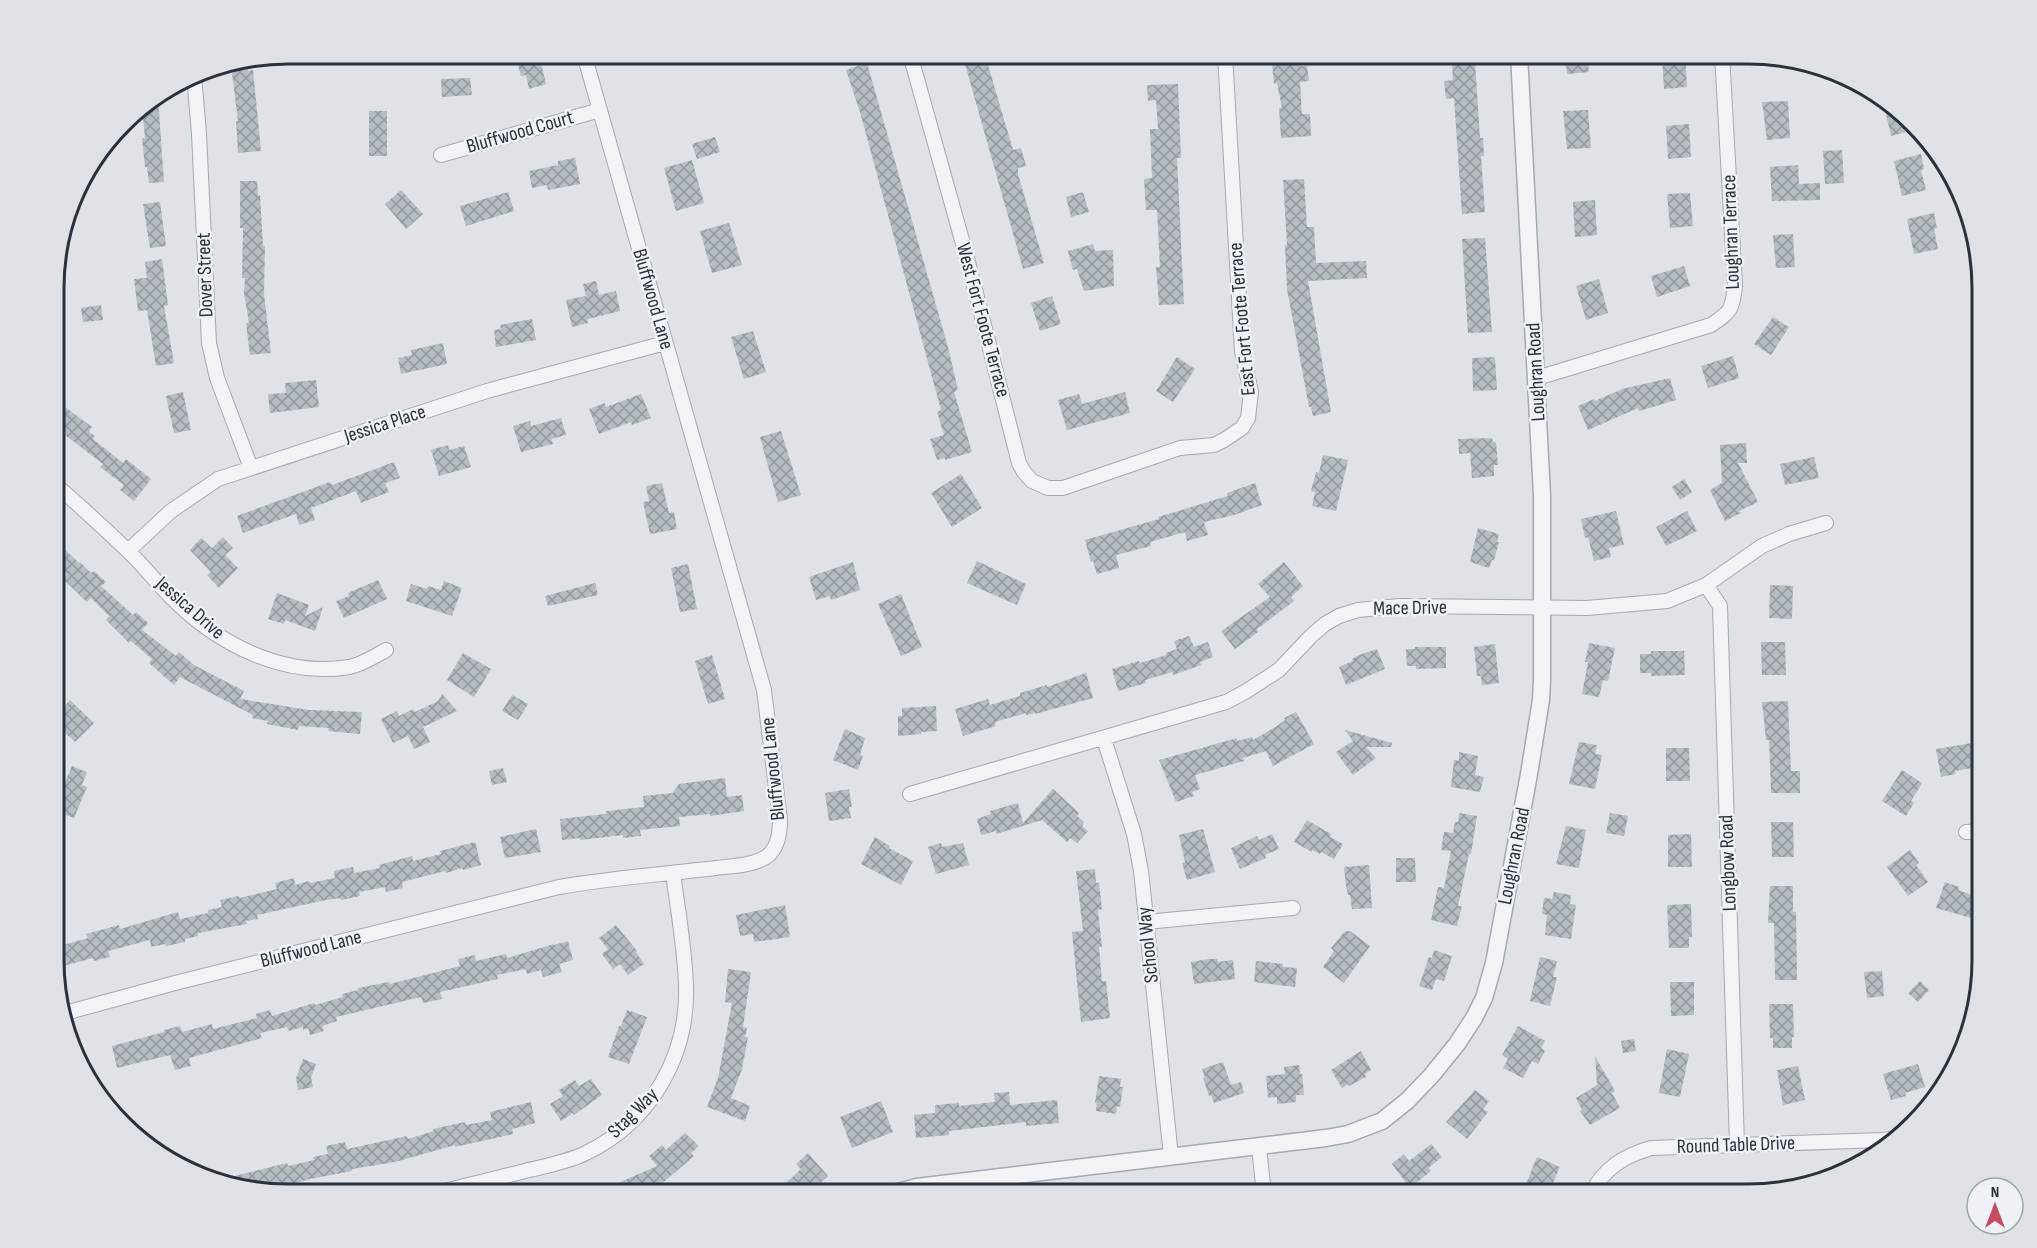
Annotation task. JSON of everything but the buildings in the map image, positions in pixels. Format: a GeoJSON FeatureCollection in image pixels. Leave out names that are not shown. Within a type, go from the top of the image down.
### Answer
{"type":"FeatureCollection","features":[{"type":"Feature","properties":{"kind":"street","name":"Bluffwood Lane"},"geometry":{"type":"LineString","coordinates":[[71,1011],[175,983],[559,887],[597,880],[753,863],[766,857],[776,845],[780,827],[764,690],[587,64]]}},
{"type":"Feature","properties":{"kind":"street","name":"West Fort Foote Terrace"},"geometry":{"type":"LineString","coordinates":[[913,64],[967,258],[1005,403],[1012,439],[1024,472],[1040,485],[1048,488],[1063,488],[1132,463]]}},
{"type":"Feature","properties":{"kind":"street","name":"East Fort Foote Terrace"},"geometry":{"type":"LineString","coordinates":[[1132,463],[1180,448],[1214,445],[1242,428],[1248,418],[1251,392],[1242,351],[1226,64]]}},
{"type":"Feature","properties":{"kind":"street","name":"Loughran Road"},"geometry":{"type":"LineString","coordinates":[[933,1184],[1259,1147],[1348,1134],[1382,1121],[1407,1101],[1457,1044],[1474,1018],[1484,998],[1494,963],[1541,700],[1542,496],[1520,64]]}},
{"type":"Feature","properties":{"kind":"street","name":"Loughran Terrace"},"geometry":{"type":"LineString","coordinates":[[1536,378],[1711,326],[1728,314],[1735,286],[1723,64]]}},
{"type":"Feature","properties":{"kind":"street","name":"Dover Street"},"geometry":{"type":"LineString","coordinates":[[195,85],[199,134],[206,325],[218,378],[251,468]]}},
{"type":"Feature","properties":{"kind":"street","name":"Bluffwood Court"},"geometry":{"type":"LineString","coordinates":[[441,155],[600,110]]}},
{"type":"Feature","properties":{"kind":"street","name":"Jessica Place"},"geometry":{"type":"LineString","coordinates":[[128,551],[171,511],[218,479],[487,392],[665,343]]}},
{"type":"Feature","properties":{"kind":"street","name":"Jessica Drive"},"geometry":{"type":"LineString","coordinates":[[64,492],[128,551],[172,598],[199,621],[235,646],[264,658],[291,665],[325,668],[350,667],[386,650]]}},
{"type":"Feature","properties":{"kind":"street","name":"Mace Drive"},"geometry":{"type":"LineString","coordinates":[[910,794],[1226,702],[1279,670],[1325,624],[1339,616],[1358,610],[1399,606],[1587,608],[1667,602],[1706,585],[1762,546],[1789,534],[1826,523]]}},
{"type":"Feature","properties":{"kind":"street","name":"Longbow Road"},"geometry":{"type":"LineString","coordinates":[[1706,585],[1720,606],[1737,1146]]}},
{"type":"Feature","properties":{"kind":"street","name":"School Way"},"geometry":{"type":"LineString","coordinates":[[1104,739],[1134,834],[1141,871],[1171,1156]]}},
{"type":"Feature","properties":{"kind":"street"},"geometry":{"type":"LineString","coordinates":[[1966,832],[1972,832]]}},
{"type":"Feature","properties":{"kind":"street","name":"Stag Way"},"geometry":{"type":"LineString","coordinates":[[473,1184],[586,1154],[609,1139],[650,1103],[666,1078],[677,1053],[684,1022],[686,987],[673,873]]}},
{"type":"Feature","properties":{"kind":"street"},"geometry":{"type":"LineString","coordinates":[[1146,922],[1293,908]]}},
{"type":"Feature","properties":{"kind":"street","name":"Round Table Drive"},"geometry":{"type":"LineString","coordinates":[[1597,1184],[1610,1168],[1622,1159],[1651,1148],[1881,1140]]}},
{"type":"Feature","properties":{"kind":"street"},"geometry":{"type":"LineString","coordinates":[[1259,1147],[1263,1184]]}},
{"type":"Feature","properties":{"kind":"street"},"geometry":{"type":"LineString","coordinates":[[999,1176],[1000,1184]]}}]}
